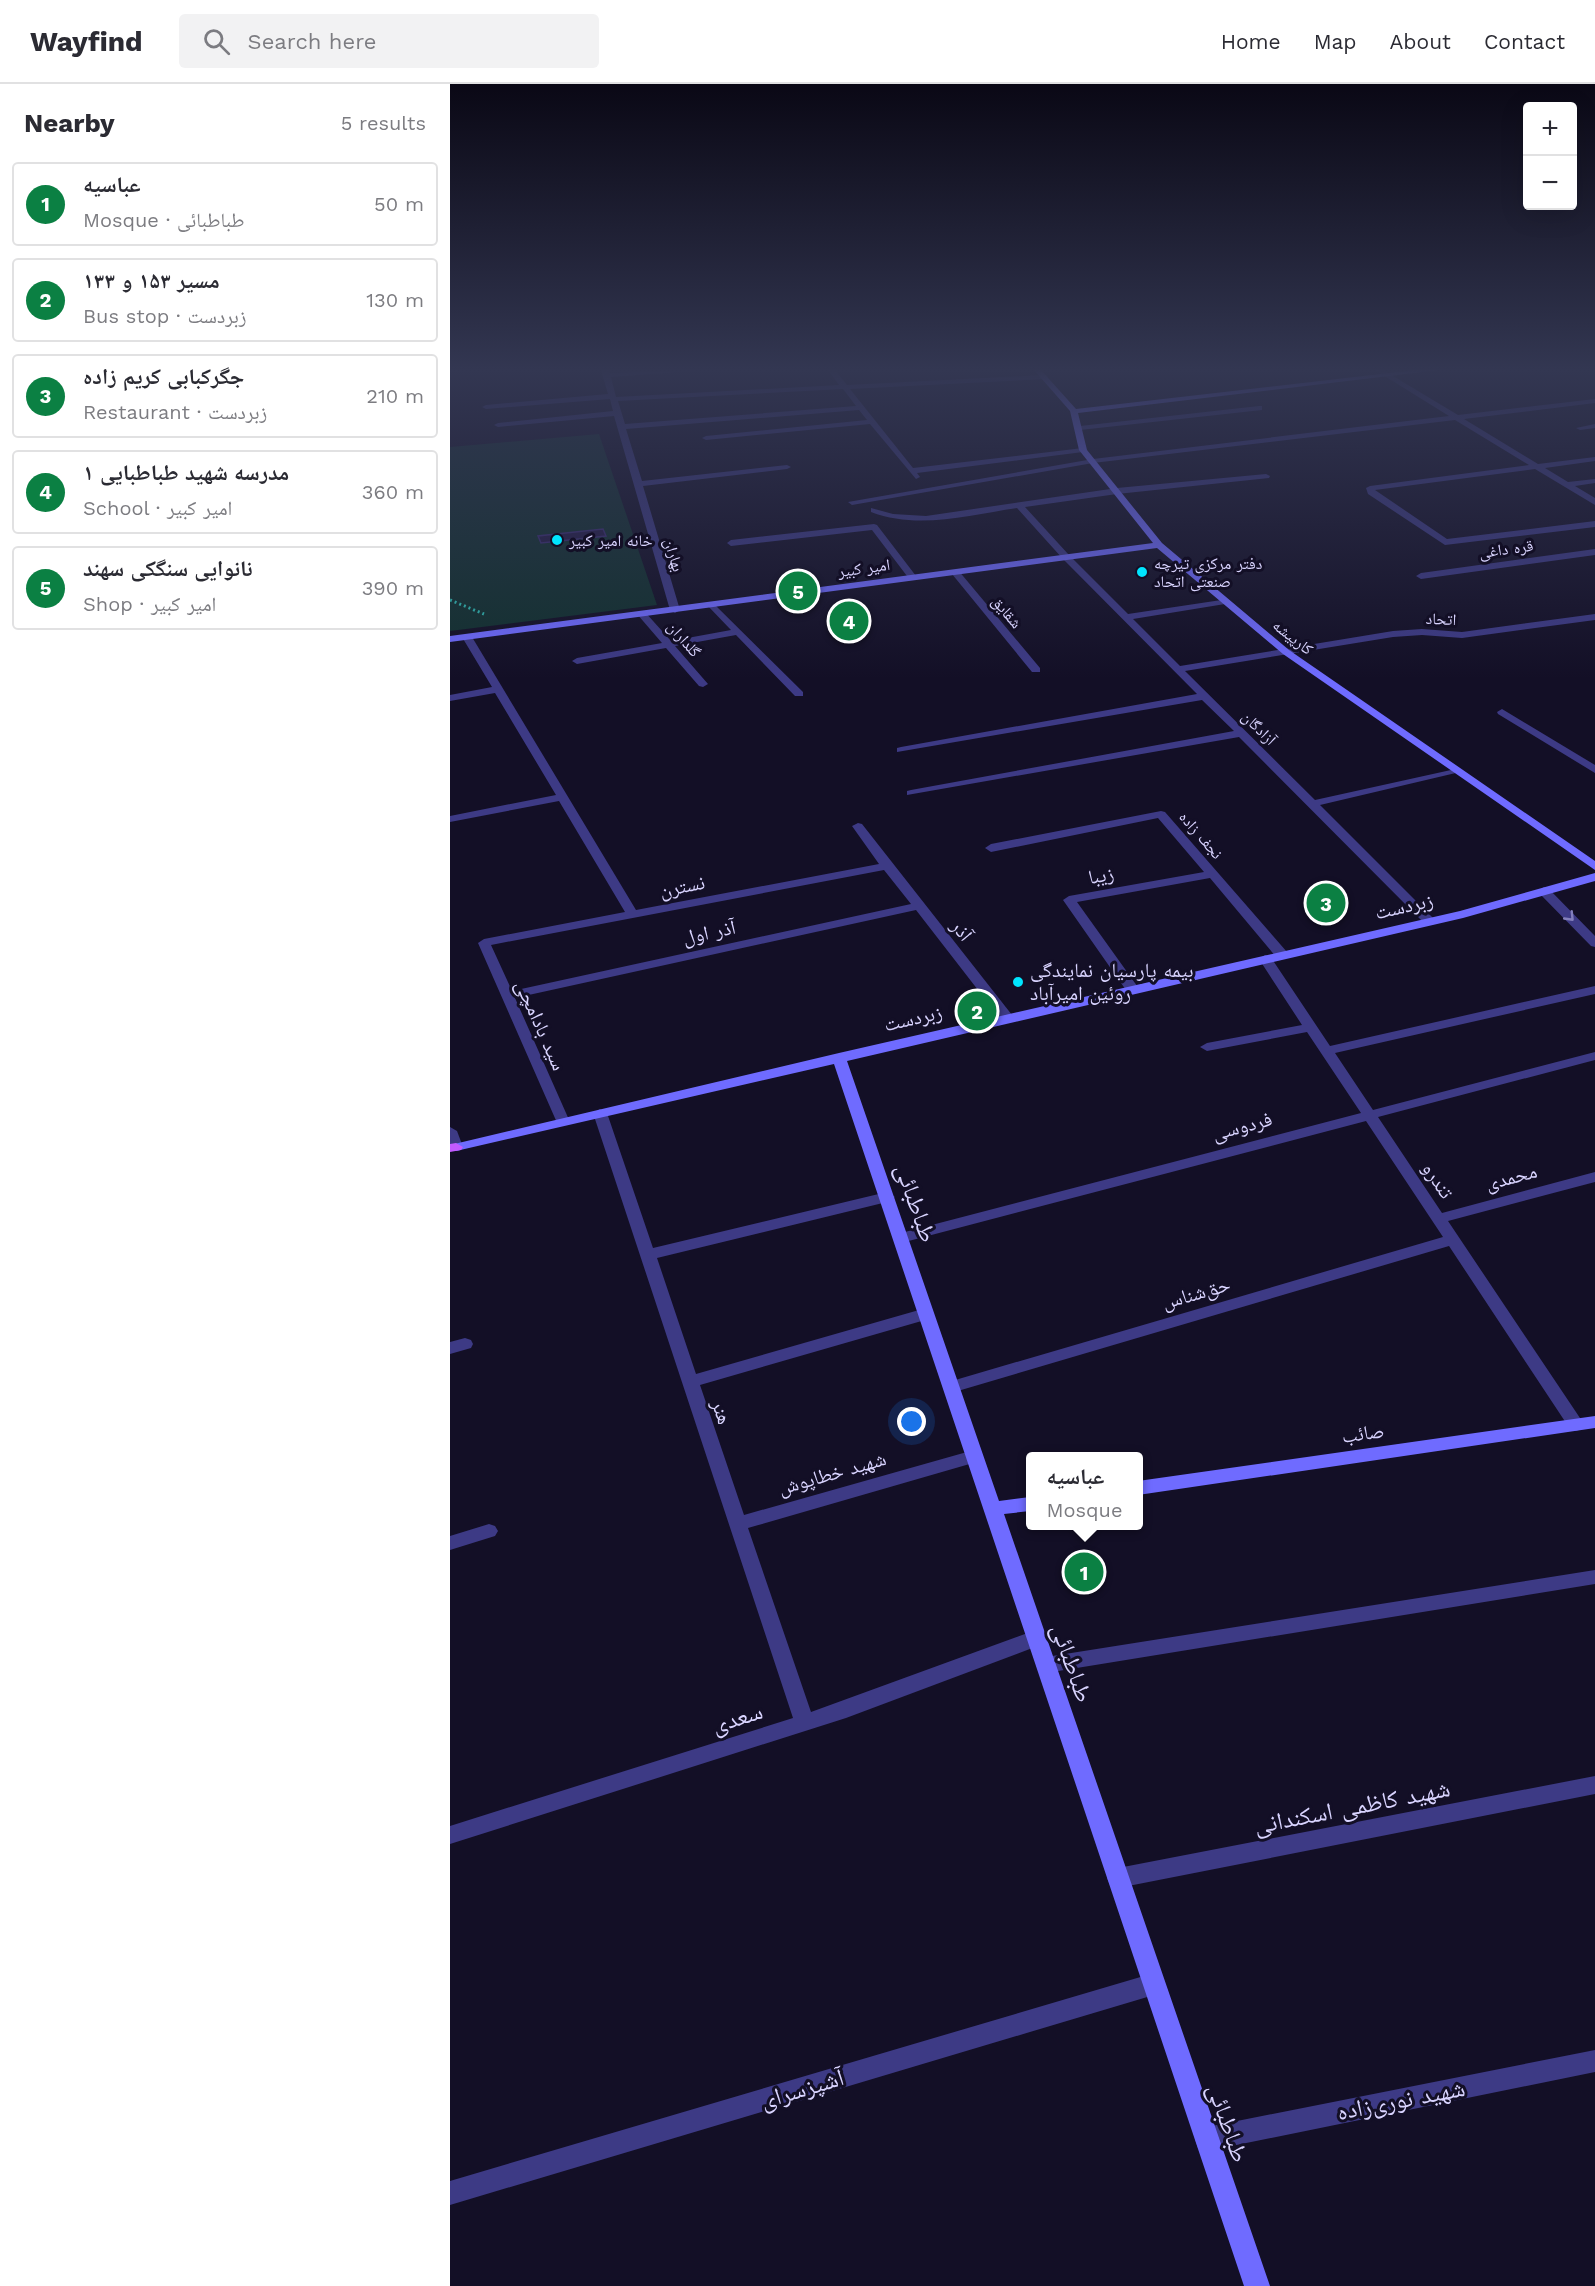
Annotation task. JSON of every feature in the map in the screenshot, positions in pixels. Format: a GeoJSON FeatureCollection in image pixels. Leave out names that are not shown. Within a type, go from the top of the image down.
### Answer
{"type":"FeatureCollection","features":[{"type":"Feature","properties":{"kind":"main road","name":"کارپیشه"},"geometry":{"type":"LineString","coordinates":[[1102,473],[1159,545],[1286,652],[1595,866]]}},
{"type":"Feature","properties":{"kind":"main road","name":"امیر کبیر"},"geometry":{"type":"LineString","coordinates":[[450,639],[1159,545]]}},
{"type":"Feature","properties":{"kind":"main road","name":"زبردست"},"geometry":{"type":"LineString","coordinates":[[453,1148],[1429,921],[1595,877]]}},
{"type":"Feature","properties":{"kind":"main road","name":"طباطبائی"},"geometry":{"type":"LineString","coordinates":[[839,1057],[1257,2286]]}},
{"type":"Feature","properties":{"kind":"main road","name":"صائب"},"geometry":{"type":"LineString","coordinates":[[1143,1487],[1595,1422]]}},
{"type":"Feature","properties":{"kind":"main road"},"geometry":{"type":"LineString","coordinates":[[993,1509],[1026,1505]]}},
{"type":"Feature","properties":{"kind":"street","name":"بهاران"},"geometry":{"type":"LineString","coordinates":[[635,473],[675,610]]}},
{"type":"Feature","properties":{"kind":"street"},"geometry":{"type":"LineString","coordinates":[[638,484],[737,473]]}},
{"type":"Feature","properties":{"kind":"street"},"geometry":{"type":"LineString","coordinates":[[912,473],[925,489]]}},
{"type":"Feature","properties":{"kind":"street"},"geometry":{"type":"LineString","coordinates":[[852,502],[1022,473]]}},
{"type":"Feature","properties":{"kind":"street"},"geometry":{"type":"LineString","coordinates":[[1485,473],[1370,488],[1371,492],[1445,542],[1595,524]]}},
{"type":"Feature","properties":{"kind":"street"},"geometry":{"type":"LineString","coordinates":[[1547,473],[1595,502]]}},
{"type":"Feature","properties":{"kind":"street"},"geometry":{"type":"LineString","coordinates":[[874,510],[892,517],[926,519],[1117,491],[1266,476]]}},
{"type":"Feature","properties":{"kind":"street"},"geometry":{"type":"LineString","coordinates":[[1566,485],[1595,481]]}},
{"type":"Feature","properties":{"kind":"street","name":"آزادگان"},"geometry":{"type":"LineString","coordinates":[[1020,506],[1125,617],[1429,921]]}},
{"type":"Feature","properties":{"kind":"street"},"geometry":{"type":"LineString","coordinates":[[731,543],[874,527],[913,578]]}},
{"type":"Feature","properties":{"kind":"street","name":"قره داغی"},"geometry":{"type":"LineString","coordinates":[[1421,576],[1595,552]]}},
{"type":"Feature","properties":{"kind":"street","name":"شقایق"},"geometry":{"type":"LineString","coordinates":[[955,572],[1036,670]]}},
{"type":"Feature","properties":{"kind":"street"},"geometry":{"type":"LineString","coordinates":[[1125,617],[1225,601]]}},
{"type":"Feature","properties":{"kind":"street"},"geometry":{"type":"LineString","coordinates":[[712,604],[799,694]]}},
{"type":"Feature","properties":{"kind":"street","name":"گلداران"},"geometry":{"type":"LineString","coordinates":[[642,614],[703,684]]}},
{"type":"Feature","properties":{"kind":"street","name":"اتحاد"},"geometry":{"type":"LineString","coordinates":[[1178,669],[1393,634],[1462,635],[1595,617]]}},
{"type":"Feature","properties":{"kind":"street"},"geometry":{"type":"LineString","coordinates":[[577,661],[739,632]]}},
{"type":"Feature","properties":{"kind":"street"},"geometry":{"type":"LineString","coordinates":[[466,637],[633,915]]}},
{"type":"Feature","properties":{"kind":"street"},"geometry":{"type":"LineString","coordinates":[[450,698],[498,689]]}},
{"type":"Feature","properties":{"kind":"street"},"geometry":{"type":"LineString","coordinates":[[901,750],[1204,696]]}},
{"type":"Feature","properties":{"kind":"street"},"geometry":{"type":"LineString","coordinates":[[1502,712],[1595,770]]}},
{"type":"Feature","properties":{"kind":"street"},"geometry":{"type":"LineString","coordinates":[[911,793],[1241,733]]}},
{"type":"Feature","properties":{"kind":"street"},"geometry":{"type":"LineString","coordinates":[[1312,804],[1456,770]]}},
{"type":"Feature","properties":{"kind":"street"},"geometry":{"type":"LineString","coordinates":[[450,819],[562,797]]}},
{"type":"Feature","properties":{"kind":"street","name":"نجف زاده"},"geometry":{"type":"LineString","coordinates":[[991,848],[1161,814],[1282,955]]}},
{"type":"Feature","properties":{"kind":"street","name":"آذر"},"geometry":{"type":"LineString","coordinates":[[858,826],[1007,1018]]}},
{"type":"Feature","properties":{"kind":"street","name":"نسترن"},"geometry":{"type":"LineString","coordinates":[[484,943],[887,866]]}},
{"type":"Feature","properties":{"kind":"street","name":"زیبا"},"geometry":{"type":"LineString","coordinates":[[1133,990],[1069,900],[1212,874]]}},
{"type":"Feature","properties":{"kind":"street"},"geometry":{"type":"LineString","coordinates":[[1544,891],[1595,943]]}},
{"type":"Feature","properties":{"kind":"street","name":"آذر اول"},"geometry":{"type":"LineString","coordinates":[[508,996],[919,906]]}},
{"type":"Feature","properties":{"kind":"street","name":"سید بادامچی"},"geometry":{"type":"LineString","coordinates":[[484,943],[563,1122]]}},
{"type":"Feature","properties":{"kind":"street","name":"تندرو"},"geometry":{"type":"LineString","coordinates":[[1264,959],[1576,1425]]}},
{"type":"Feature","properties":{"kind":"street"},"geometry":{"type":"LineString","coordinates":[[1326,1051],[1595,990]]}},
{"type":"Feature","properties":{"kind":"street"},"geometry":{"type":"LineString","coordinates":[[1207,1047],[1310,1027]]}},
{"type":"Feature","properties":{"kind":"street","name":"فردوسی"},"geometry":{"type":"LineString","coordinates":[[901,1238],[1595,1056]]}},
{"type":"Feature","properties":{"kind":"street","name":"هنر"},"geometry":{"type":"LineString","coordinates":[[600,1113],[804,1723]]}},
{"type":"Feature","properties":{"kind":"street"},"geometry":{"type":"LineString","coordinates":[[450,1131],[453,1148]]}},
{"type":"Feature","properties":{"kind":"street","name":"محمدی"},"geometry":{"type":"LineString","coordinates":[[1438,1219],[1595,1177]]}},
{"type":"Feature","properties":{"kind":"street"},"geometry":{"type":"LineString","coordinates":[[647,1255],[886,1197]]}},
{"type":"Feature","properties":{"kind":"street","name":"حق‌شناس"},"geometry":{"type":"LineString","coordinates":[[951,1387],[1452,1240]]}},
{"type":"Feature","properties":{"kind":"street"},"geometry":{"type":"LineString","coordinates":[[690,1382],[926,1314]]}},
{"type":"Feature","properties":{"kind":"street","name":"شهید خطاپوش"},"geometry":{"type":"LineString","coordinates":[[737,1524],[974,1456]]}},
{"type":"Feature","properties":{"kind":"street"},"geometry":{"type":"LineString","coordinates":[[450,1543],[489,1531]]}},
{"type":"Feature","properties":{"kind":"street"},"geometry":{"type":"LineString","coordinates":[[1046,1665],[1595,1576]]}},
{"type":"Feature","properties":{"kind":"street","name":"سعدی"},"geometry":{"type":"LineString","coordinates":[[450,1835],[804,1723],[1036,1638]]}},
{"type":"Feature","properties":{"kind":"street","name":"شهید کاظمی اسکندانی"},"geometry":{"type":"LineString","coordinates":[[1118,1878],[1595,1785]]}},
{"type":"Feature","properties":{"kind":"street","name":"آشپزسرای"},"geometry":{"type":"LineString","coordinates":[[450,2193],[1154,1984]]}},
{"type":"Feature","properties":{"kind":"street","name":"شهید نوری‌زاده"},"geometry":{"type":"LineString","coordinates":[[1207,2139],[1595,2061]]}},
{"type":"Feature","properties":{"kind":"green space"},"geometry":{"type":"Polygon","coordinates":[[[450,473],[612,473],[657,605],[450,631],[450,473]]]}},
{"type":"Feature","properties":{"kind":"building","name":"خانه امیر کبیر"},"geometry":{"type":"Polygon","coordinates":[[[603,529],[606,536],[541,543],[538,536],[603,529]]]}},
{"type":"Feature","properties":{"kind":"place","name":"خانه امیر کبیر"},"geometry":{"type":"Point","coordinates":[557,540]}},
{"type":"Feature","properties":{"kind":"place","name":"دفتر مرکزی تیرچه صنعتی اتحاد"},"geometry":{"type":"Point","coordinates":[1142,572]}},
{"type":"Feature","properties":{"kind":"place","name":"نانوایی سنگکی سهند"},"geometry":{"type":"Point","coordinates":[798,591]}},
{"type":"Feature","properties":{"kind":"place","name":"مدرسه شهید طباطبایی ۱"},"geometry":{"type":"Point","coordinates":[849,621]}},
{"type":"Feature","properties":{"kind":"place","name":"جگرکبابی کریم زاده"},"geometry":{"type":"Point","coordinates":[1326,903]}},
{"type":"Feature","properties":{"kind":"place","name":"بیمه پارسیان نمایندگی روئین امیرآباد"},"geometry":{"type":"Point","coordinates":[1018,982]}},
{"type":"Feature","properties":{"kind":"place","name":"مسیر ۱۵۳ و ۱۳۳"},"geometry":{"type":"Point","coordinates":[977,1011]}},
{"type":"Feature","properties":{"kind":"place","name":"عباسیه"},"geometry":{"type":"Point","coordinates":[1084,1572]}}]}
